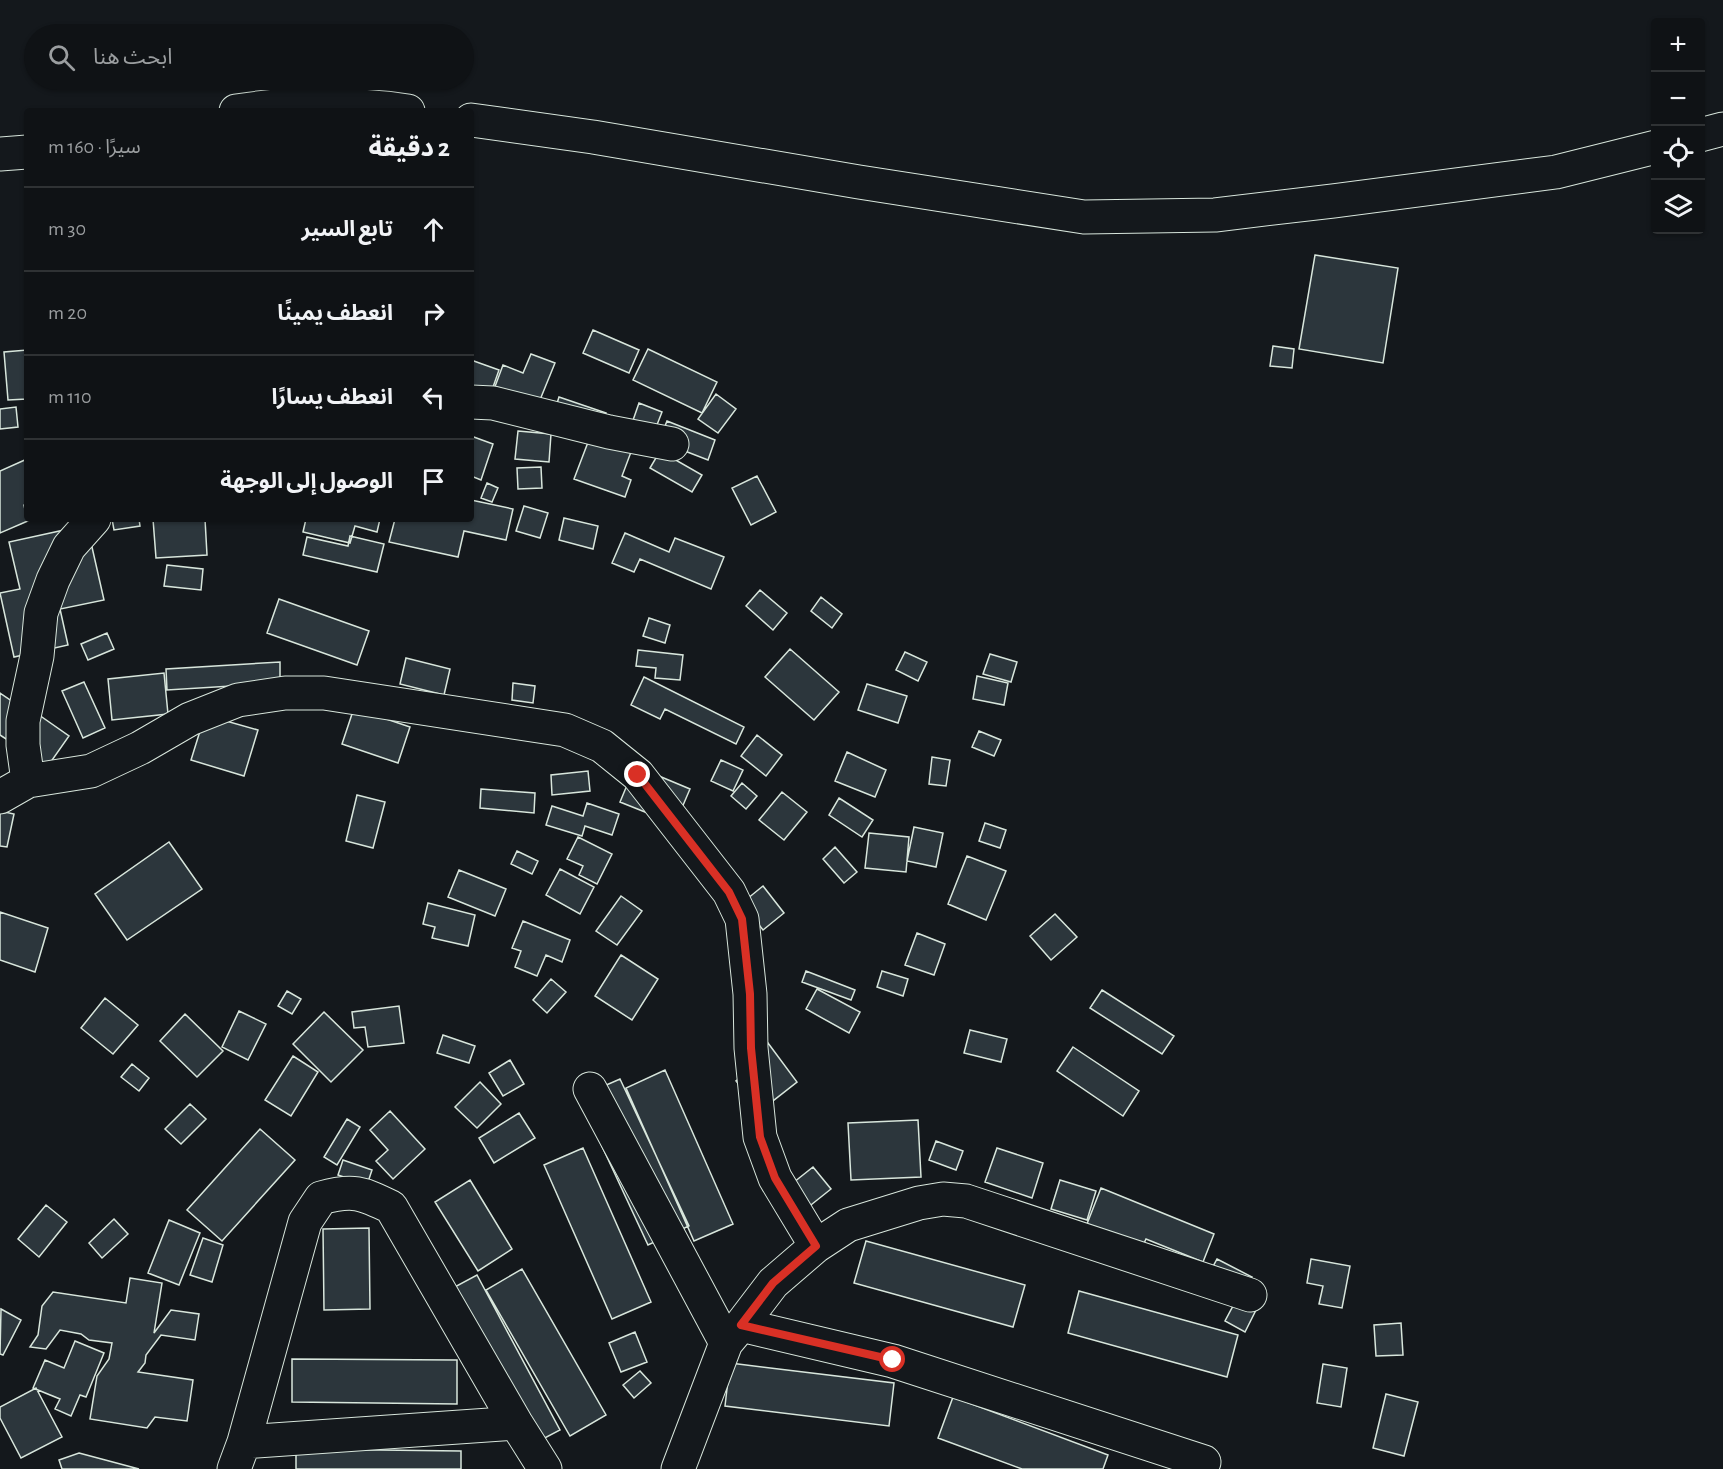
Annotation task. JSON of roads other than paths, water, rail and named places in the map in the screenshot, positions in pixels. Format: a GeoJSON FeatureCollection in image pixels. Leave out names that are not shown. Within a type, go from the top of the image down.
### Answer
{"type":"FeatureCollection","features":[{"type":"Feature","properties":{"kind":"street"},"geometry":{"type":"LineString","coordinates":[[254,108],[272,105],[364,105],[386,108]]}},
{"type":"Feature","properties":{"kind":"street"},"geometry":{"type":"LineString","coordinates":[[474,120],[593,137],[1084,217],[1215,215],[1556,172],[1651,148]]}},
{"type":"Feature","properties":{"kind":"street"},"geometry":{"type":"LineString","coordinates":[[1705,134],[1723,129]]}},
{"type":"Feature","properties":{"kind":"street"},"geometry":{"type":"LineString","coordinates":[[0,154],[24,152]]}},
{"type":"Feature","properties":{"kind":"street"},"geometry":{"type":"LineString","coordinates":[[474,402],[493,404],[609,432],[672,444]]}},
{"type":"Feature","properties":{"kind":"street"},"geometry":{"type":"LineString","coordinates":[[28,781],[23,745],[23,721],[37,656],[42,613],[53,580],[69,547],[91,522]]}},
{"type":"Feature","properties":{"kind":"street"},"geometry":{"type":"LineString","coordinates":[[0,797],[28,781],[92,771],[140,748],[190,719],[238,700],[285,693],[324,693],[564,729],[602,746],[638,775],[729,892],[742,919],[750,994],[751,1048],[760,1137],[775,1178],[816,1246]]}},
{"type":"Feature","properties":{"kind":"street"},"geometry":{"type":"LineString","coordinates":[[590,1089],[734,1334]]}},
{"type":"Feature","properties":{"kind":"street"},"geometry":{"type":"LineString","coordinates":[[516,1423],[239,1455],[305,1222],[321,1198],[337,1193],[363,1193],[391,1207],[545,1469]]}},
{"type":"Feature","properties":{"kind":"street"},"geometry":{"type":"LineString","coordinates":[[678,1469],[734,1334],[773,1283],[816,1246],[848,1225],[919,1203],[943,1199],[966,1201],[1250,1295]]}},
{"type":"Feature","properties":{"kind":"street"},"geometry":{"type":"LineString","coordinates":[[734,1334],[893,1360],[1204,1462]]}}]}
